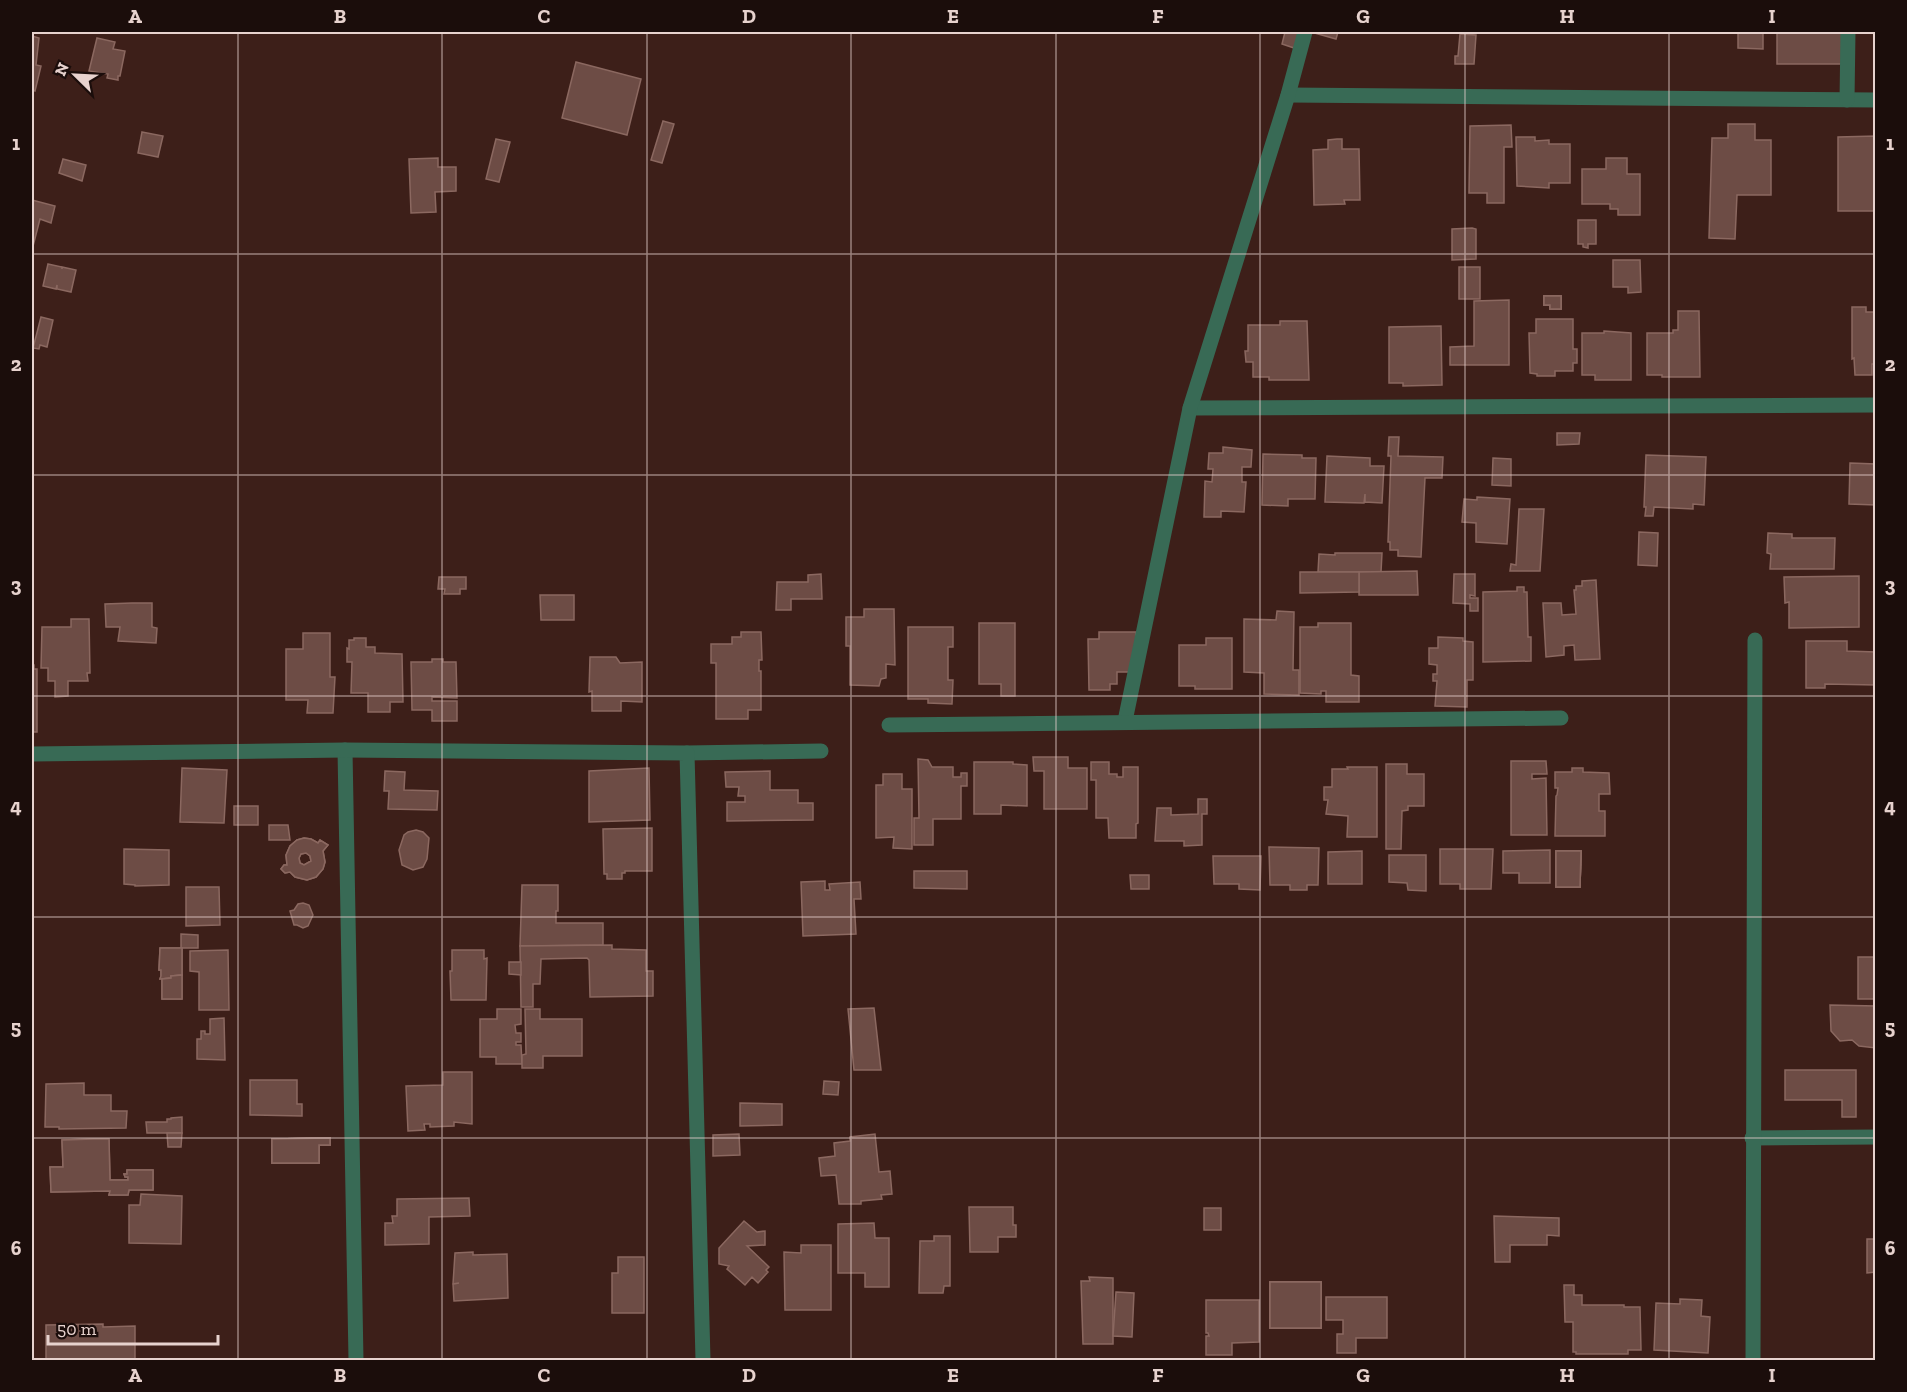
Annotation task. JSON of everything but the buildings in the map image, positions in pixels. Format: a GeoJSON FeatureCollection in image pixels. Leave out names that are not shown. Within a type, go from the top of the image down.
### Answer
{"type":"FeatureCollection","features":[{"type":"Feature","properties":{"kind":"street"},"geometry":{"type":"LineString","coordinates":[[1125,721],[1190,408],[1288,95],[1305,32]]}},
{"type":"Feature","properties":{"kind":"street"},"geometry":{"type":"LineString","coordinates":[[1847,100],[1848,32]]}},
{"type":"Feature","properties":{"kind":"street"},"geometry":{"type":"LineString","coordinates":[[1288,95],[1875,100]]}},
{"type":"Feature","properties":{"kind":"street"},"geometry":{"type":"LineString","coordinates":[[1190,408],[1875,405]]}},
{"type":"Feature","properties":{"kind":"street"},"geometry":{"type":"LineString","coordinates":[[1753,1360],[1755,640]]}},
{"type":"Feature","properties":{"kind":"street"},"geometry":{"type":"LineString","coordinates":[[890,725],[1560,718]]}},
{"type":"Feature","properties":{"kind":"street"},"geometry":{"type":"LineString","coordinates":[[345,750],[356,1360]]}},
{"type":"Feature","properties":{"kind":"street"},"geometry":{"type":"LineString","coordinates":[[32,754],[345,750],[687,753],[821,751]]}},
{"type":"Feature","properties":{"kind":"street"},"geometry":{"type":"LineString","coordinates":[[687,753],[703,1360]]}},
{"type":"Feature","properties":{"kind":"street"},"geometry":{"type":"LineString","coordinates":[[1752,1137],[1875,1137]]}}]}
